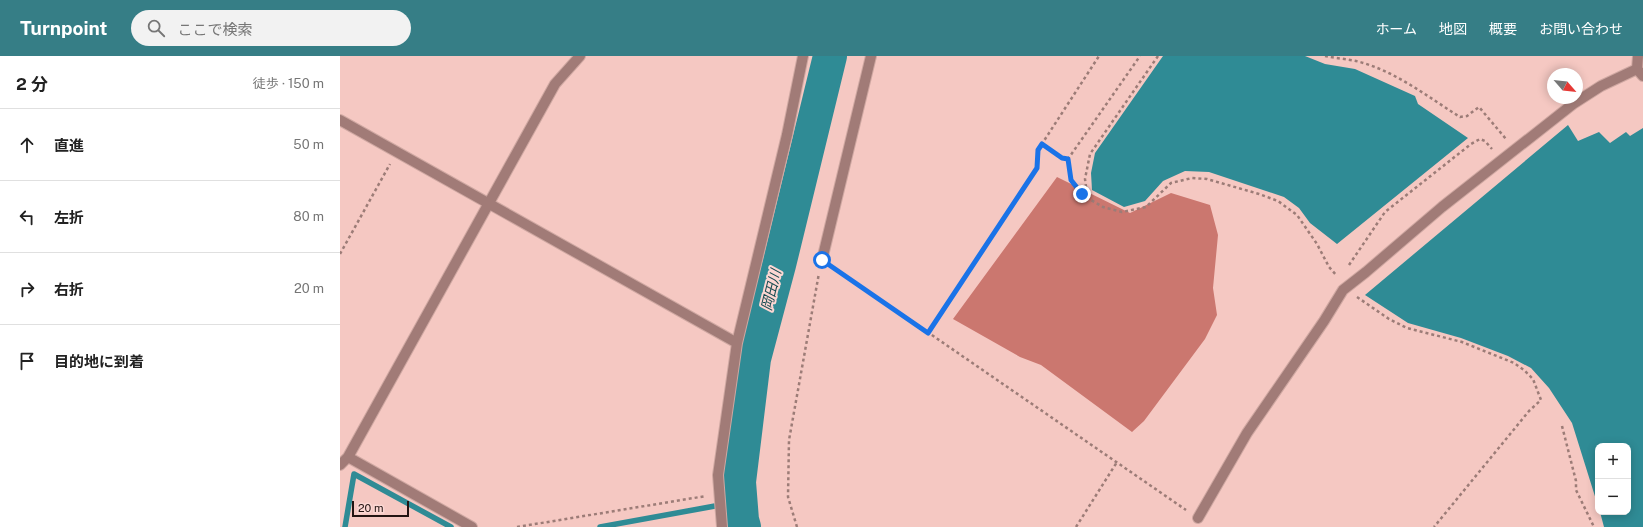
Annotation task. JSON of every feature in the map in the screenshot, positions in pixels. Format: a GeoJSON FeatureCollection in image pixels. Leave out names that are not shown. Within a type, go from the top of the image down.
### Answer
{"type":"FeatureCollection","features":[{"type":"Feature","properties":{"kind":"street"},"geometry":{"type":"LineString","coordinates":[[340,465],[348,457],[556,84],[580,56]]}},
{"type":"Feature","properties":{"kind":"street"},"geometry":{"type":"LineString","coordinates":[[722,527],[718,475],[737,343],[787,135],[803,56]]}},
{"type":"Feature","properties":{"kind":"street"},"geometry":{"type":"LineString","coordinates":[[822,260],[871,56]]}},
{"type":"Feature","properties":{"kind":"street"},"geometry":{"type":"LineString","coordinates":[[1198,518],[1247,433],[1324,321],[1343,290],[1442,207],[1573,104],[1601,86],[1640,73],[1638,56]]}},
{"type":"Feature","properties":{"kind":"street"},"geometry":{"type":"LineString","coordinates":[[340,120],[737,343]]}},
{"type":"Feature","properties":{"kind":"street"},"geometry":{"type":"LineString","coordinates":[[348,457],[472,527]]}},
{"type":"Feature","properties":{"kind":"path"},"geometry":{"type":"LineString","coordinates":[[928,333],[1037,168],[1038,150],[1099,56]]}},
{"type":"Feature","properties":{"kind":"path"},"geometry":{"type":"LineString","coordinates":[[1087,195],[1082,194],[1077,190],[1071,180],[1068,159],[1140,56]]}},
{"type":"Feature","properties":{"kind":"path"},"geometry":{"type":"LineString","coordinates":[[1158,56],[1090,154],[1085,179],[1087,195],[1091,200],[1103,207],[1122,212],[1146,207],[1171,183],[1192,178],[1207,179],[1259,194],[1278,202],[1297,215],[1313,238],[1329,267],[1346,287],[1389,319],[1407,328],[1462,342],[1514,363],[1533,379],[1541,400],[1529,411],[1434,527]]}},
{"type":"Feature","properties":{"kind":"path"},"geometry":{"type":"LineString","coordinates":[[1325,56],[1356,61],[1372,66],[1402,81],[1460,117],[1467,116],[1479,107],[1505,138],[1509,140],[1524,136],[1528,140]]}},
{"type":"Feature","properties":{"kind":"path"},"geometry":{"type":"LineString","coordinates":[[1348,267],[1385,212],[1471,144],[1480,139],[1485,141],[1502,160]]}},
{"type":"Feature","properties":{"kind":"path"},"geometry":{"type":"LineString","coordinates":[[1042,144],[1062,158],[1068,159]]}},
{"type":"Feature","properties":{"kind":"path"},"geometry":{"type":"LineString","coordinates":[[340,254],[397,152]]}},
{"type":"Feature","properties":{"kind":"path"},"geometry":{"type":"LineString","coordinates":[[797,527],[788,497],[788,440],[822,260],[1198,518]]}},
{"type":"Feature","properties":{"kind":"path"},"geometry":{"type":"LineString","coordinates":[[1562,426],[1576,481],[1576,490],[1594,527]]}},
{"type":"Feature","properties":{"kind":"path"},"geometry":{"type":"LineString","coordinates":[[1076,527],[1116,462]]}},
{"type":"Feature","properties":{"kind":"path"},"geometry":{"type":"LineString","coordinates":[[517,527],[720,494]]}},
{"type":"Feature","properties":{"kind":"shaded area"},"geometry":{"type":"Polygon","coordinates":[[[1057,177],[1130,213],[1171,193],[1210,205],[1218,235],[1213,288],[1217,315],[1205,339],[1144,421],[1132,432],[1041,365],[1020,357],[953,319],[1057,177]]]}},
{"type":"Feature","properties":{"kind":"water"},"geometry":{"type":"Polygon","coordinates":[[[1163,56],[1305,56],[1325,64],[1355,69],[1415,96],[1418,104],[1468,138],[1337,244],[1310,223],[1299,208],[1284,197],[1209,172],[1185,171],[1163,181],[1145,201],[1124,207],[1092,190],[1091,173],[1095,153],[1163,56]]]}},
{"type":"Feature","properties":{"kind":"water"},"geometry":{"type":"Polygon","coordinates":[[[1568,125],[1578,141],[1599,132],[1610,143],[1626,132],[1630,136],[1643,128],[1643,527],[1604,527],[1601,515],[1631,515],[1631,443],[1595,443],[1595,496],[1572,423],[1549,388],[1531,368],[1508,356],[1461,338],[1408,323],[1365,295],[1568,125]]]}},
{"type":"Feature","properties":{"kind":"waterway","name":"岡田川"},"geometry":{"type":"LineString","coordinates":[[744,527],[742,520],[739,482],[754,359],[779,265],[830,56]]}},
{"type":"Feature","properties":{"kind":"waterway"},"geometry":{"type":"LineString","coordinates":[[345,527],[354,474],[451,527]]}},
{"type":"Feature","properties":{"kind":"waterway"},"geometry":{"type":"LineString","coordinates":[[600,527],[715,506],[741,504]]}},
{"type":"Feature","properties":{"kind":"route"},"geometry":{"type":"LineString","coordinates":[[822,260],[928,333],[1037,168],[1038,150],[1042,144],[1062,158],[1068,159],[1071,180],[1077,190],[1082,194]]}}]}
